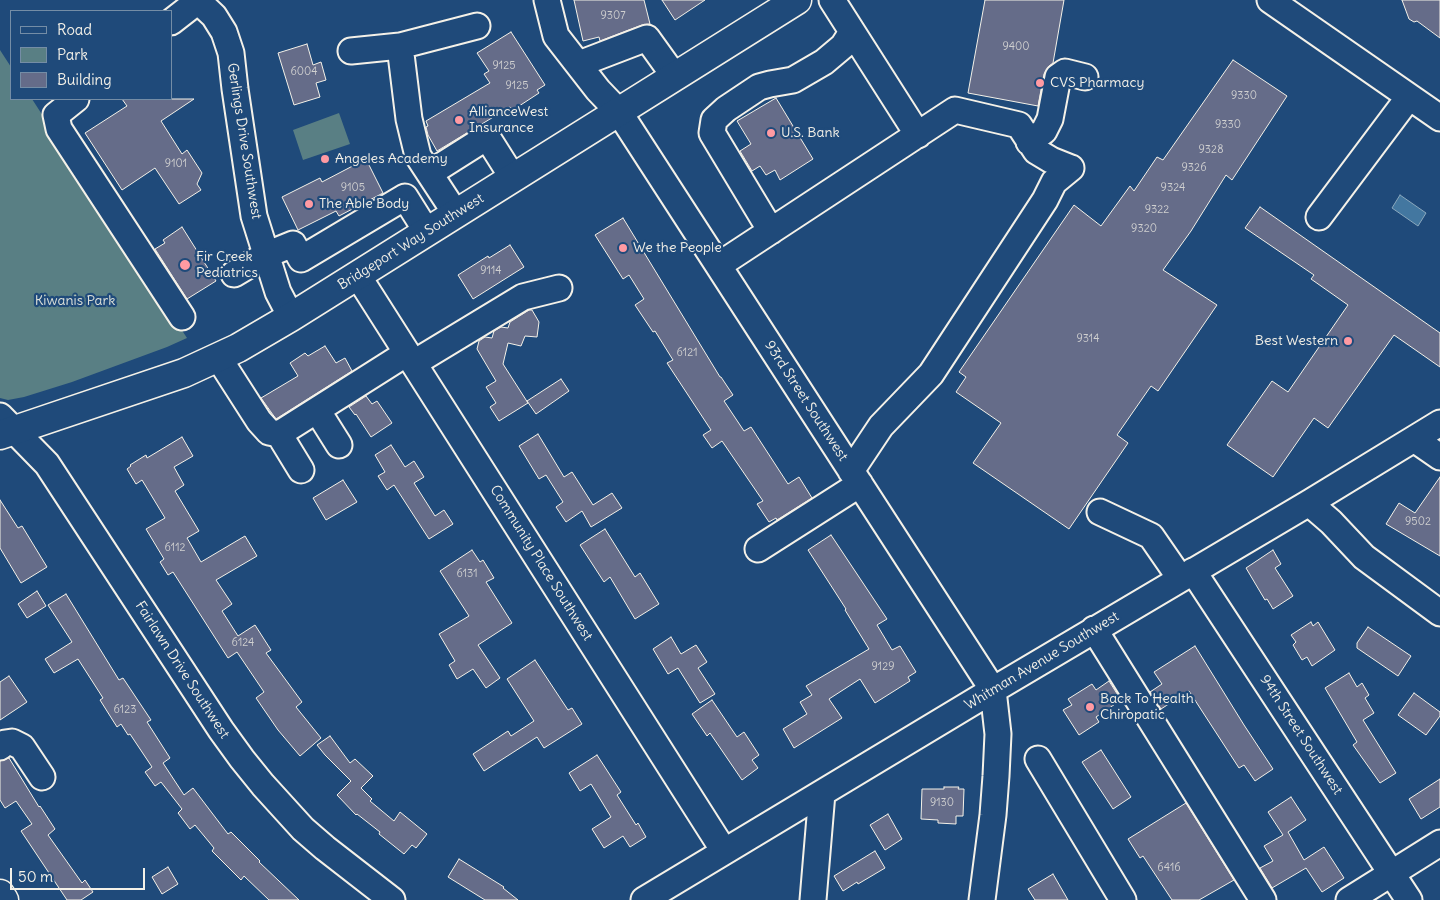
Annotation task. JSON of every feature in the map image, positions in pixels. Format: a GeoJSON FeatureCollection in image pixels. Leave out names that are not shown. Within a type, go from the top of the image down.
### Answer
{"type":"FeatureCollection","features":[{"type":"Feature","properties":{"kind":"main road","name":"Bridgeport Way Southwest"},"geometry":{"type":"LineString","coordinates":[[4,427],[184,372],[238,348],[358,276],[675,77],[789,2]]}},
{"type":"Feature","properties":{"kind":"main road"},"geometry":{"type":"LineString","coordinates":[[0,894],[4,900]]}},
{"type":"Feature","properties":{"kind":"street"},"geometry":{"type":"LineString","coordinates":[[172,21],[198,0]]}},
{"type":"Feature","properties":{"kind":"street","name":"Gerlings Drive Southwest"},"geometry":{"type":"LineString","coordinates":[[198,0],[214,16],[224,32],[231,53],[254,216],[278,292],[291,317]]}},
{"type":"Feature","properties":{"kind":"street","name":"93rd Street Southwest"},"geometry":{"type":"LineString","coordinates":[[547,0],[556,36],[598,90],[619,112],[993,690]]}},
{"type":"Feature","properties":{"kind":"street"},"geometry":{"type":"LineString","coordinates":[[832,0],[918,135]]}},
{"type":"Feature","properties":{"kind":"street"},"geometry":{"type":"LineString","coordinates":[[1270,0],[1440,118]]}},
{"type":"Feature","properties":{"kind":"street"},"geometry":{"type":"LineString","coordinates":[[351,51],[400,46],[477,26]]}},
{"type":"Feature","properties":{"kind":"street"},"geometry":{"type":"LineString","coordinates":[[771,231],[712,133],[714,120],[726,109],[759,87],[794,80],[824,62],[843,46],[852,32]]}},
{"type":"Feature","properties":{"kind":"street"},"geometry":{"type":"LineString","coordinates":[[579,64],[647,38],[675,77]]}},
{"type":"Feature","properties":{"kind":"street"},"geometry":{"type":"LineString","coordinates":[[400,46],[409,119],[418,156],[456,214]]}},
{"type":"Feature","properties":{"kind":"street"},"geometry":{"type":"LineString","coordinates":[[1029,142],[1044,131],[1050,119],[1058,77],[1065,72],[1085,77]]}},
{"type":"Feature","properties":{"kind":"street"},"geometry":{"type":"LineString","coordinates":[[1319,218],[1409,97]]}},
{"type":"Feature","properties":{"kind":"street"},"geometry":{"type":"LineString","coordinates":[[75,100],[56,115],[59,129],[182,317]]}},
{"type":"Feature","properties":{"kind":"street"},"geometry":{"type":"LineString","coordinates":[[718,265],[955,110],[1019,125],[1036,151],[1070,168],[1054,182],[1045,200],[931,374],[881,426],[855,477],[758,549]]}},
{"type":"Feature","properties":{"kind":"street"},"geometry":{"type":"LineString","coordinates":[[430,173],[479,142],[489,140],[514,178]]}},
{"type":"Feature","properties":{"kind":"street"},"geometry":{"type":"LineString","coordinates":[[234,274],[292,244],[301,259],[405,197],[427,232]]}},
{"type":"Feature","properties":{"kind":"street","name":"Community Place Southwest"},"geometry":{"type":"LineString","coordinates":[[358,276],[724,851]]}},
{"type":"Feature","properties":{"kind":"street"},"geometry":{"type":"LineString","coordinates":[[218,357],[259,421],[269,432],[278,434],[317,410],[523,297],[560,288]]}},
{"type":"Feature","properties":{"kind":"street"},"geometry":{"type":"LineString","coordinates":[[317,410],[339,445]]}},
{"type":"Feature","properties":{"kind":"street","name":"Whitman Avenue Southwest"},"geometry":{"type":"LineString","coordinates":[[644,900],[1440,423]]}},
{"type":"Feature","properties":{"kind":"street","name":"Fairlawn Drive Southwest"},"geometry":{"type":"LineString","coordinates":[[4,427],[47,464],[221,730],[242,759],[303,829],[392,900]]}},
{"type":"Feature","properties":{"kind":"street"},"geometry":{"type":"LineString","coordinates":[[278,434],[301,470]]}},
{"type":"Feature","properties":{"kind":"street"},"geometry":{"type":"LineString","coordinates":[[1414,439],[1440,457]]}},
{"type":"Feature","properties":{"kind":"street"},"geometry":{"type":"LineString","coordinates":[[1309,503],[1331,522],[1364,557],[1440,614]]}},
{"type":"Feature","properties":{"kind":"street","name":"94th Street Southwest"},"geometry":{"type":"LineString","coordinates":[[1100,512],[1152,536],[1186,575],[1409,900]]}},
{"type":"Feature","properties":{"kind":"street"},"geometry":{"type":"LineString","coordinates":[[1094,630],[1264,900]]}},
{"type":"Feature","properties":{"kind":"street"},"geometry":{"type":"LineString","coordinates":[[982,900],[996,776],[998,734],[993,690]]}},
{"type":"Feature","properties":{"kind":"street"},"geometry":{"type":"LineString","coordinates":[[0,747],[5,743],[12,742],[22,747],[42,777]]}},
{"type":"Feature","properties":{"kind":"street"},"geometry":{"type":"LineString","coordinates":[[1038,759],[1123,900]]}},
{"type":"Feature","properties":{"kind":"street"},"geometry":{"type":"LineString","coordinates":[[813,900],[822,793]]}},
{"type":"Feature","properties":{"kind":"street"},"geometry":{"type":"LineString","coordinates":[[1348,900],[1440,843]]}},
{"type":"Feature","properties":{"kind":"green space","name":"Kiwanis Park"},"geometry":{"type":"Polygon","coordinates":[[[0,50],[10,65],[10,100],[33,100],[187,338],[72,382],[24,397],[8,400],[0,398],[0,50]]]}},
{"type":"Feature","properties":{"kind":"green space"},"geometry":{"type":"Polygon","coordinates":[[[339,113],[350,144],[303,160],[293,130],[339,113]]]}},
{"type":"Feature","properties":{"kind":"water"},"geometry":{"type":"Polygon","coordinates":[[[1400,195],[1426,213],[1418,226],[1392,208],[1400,195]]]}},
{"type":"Feature","properties":{"kind":"building"},"geometry":{"type":"Polygon","coordinates":[[[574,0],[644,0],[650,24],[642,25],[600,41],[599,37],[583,41],[574,0]]]}},
{"type":"Feature","properties":{"kind":"building"},"geometry":{"type":"Polygon","coordinates":[[[662,0],[705,0],[675,20],[662,0]]]}},
{"type":"Feature","properties":{"kind":"building","name":"CVS Pharmacy"},"geometry":{"type":"Polygon","coordinates":[[[985,0],[1064,0],[1053,63],[1044,74],[1038,106],[968,93],[985,0]]]}},
{"type":"Feature","properties":{"kind":"building"},"geometry":{"type":"Polygon","coordinates":[[[1402,0],[1440,0],[1440,38],[1417,21],[1414,22],[1409,19],[1402,0]]]}},
{"type":"Feature","properties":{"kind":"building"},"geometry":{"type":"Polygon","coordinates":[[[511,32],[545,85],[537,90],[539,93],[513,110],[510,107],[437,151],[428,135],[426,121],[490,83],[484,74],[489,71],[477,53],[511,32]]]}},
{"type":"Feature","properties":{"kind":"building"},"geometry":{"type":"Polygon","coordinates":[[[307,44],[313,65],[321,62],[326,80],[316,83],[320,97],[294,105],[278,53],[307,44]]]}},
{"type":"Feature","properties":{"kind":"building"},"geometry":{"type":"Polygon","coordinates":[[[1233,60],[1287,96],[1232,180],[1226,175],[1191,231],[1163,270],[1217,305],[1158,391],[1151,386],[1117,435],[1128,443],[1069,529],[973,463],[1001,423],[956,392],[966,377],[959,372],[1074,205],[1101,226],[1130,186],[1134,191],[1157,157],[1163,160],[1233,60]]]}},
{"type":"Feature","properties":{"kind":"building","name":"U.S. Bank"},"geometry":{"type":"Polygon","coordinates":[[[776,98],[813,159],[780,180],[775,170],[766,175],[760,166],[752,171],[740,151],[751,144],[737,121],[776,98]]]}},
{"type":"Feature","properties":{"kind":"building"},"geometry":{"type":"Polygon","coordinates":[[[194,99],[161,121],[182,154],[187,150],[202,173],[197,184],[201,190],[179,204],[155,168],[122,190],[85,133],[127,106],[123,100],[194,99]]]}},
{"type":"Feature","properties":{"kind":"building"},"geometry":{"type":"Polygon","coordinates":[[[366,159],[383,193],[339,216],[336,211],[298,230],[282,197],[320,178],[322,182],[366,159]]]}},
{"type":"Feature","properties":{"kind":"building","name":"Best Western"},"geometry":{"type":"Polygon","coordinates":[[[1260,207],[1440,333],[1440,367],[1394,335],[1328,428],[1314,418],[1273,477],[1227,445],[1272,381],[1288,392],[1348,305],[1311,279],[1314,275],[1245,228],[1260,207]]]}},
{"type":"Feature","properties":{"kind":"building"},"geometry":{"type":"Polygon","coordinates":[[[623,218],[720,377],[733,395],[724,401],[744,431],[751,427],[788,484],[799,477],[812,498],[777,520],[776,518],[769,522],[757,504],[763,501],[722,441],[712,448],[703,435],[711,430],[667,363],[673,360],[655,331],[653,332],[635,305],[644,299],[629,275],[623,279],[595,235],[623,218]]]}},
{"type":"Feature","properties":{"kind":"building","name":"Fir Creek Pediatrics"},"geometry":{"type":"Polygon","coordinates":[[[182,227],[216,281],[187,299],[155,249],[165,243],[163,240],[182,227]]]}},
{"type":"Feature","properties":{"kind":"building"},"geometry":{"type":"Polygon","coordinates":[[[510,245],[524,267],[473,299],[458,275],[510,245]]]}},
{"type":"Feature","properties":{"kind":"building"},"geometry":{"type":"Polygon","coordinates":[[[532,310],[539,322],[537,337],[525,336],[521,346],[508,343],[503,364],[528,403],[499,421],[490,407],[496,403],[486,387],[496,381],[477,349],[479,341],[485,337],[492,338],[494,331],[501,327],[508,328],[510,322],[532,310]]]}},
{"type":"Feature","properties":{"kind":"building"},"geometry":{"type":"Polygon","coordinates":[[[325,346],[336,363],[345,358],[352,371],[276,419],[261,398],[298,376],[290,363],[305,353],[308,356],[325,346]]]}},
{"type":"Feature","properties":{"kind":"building"},"geometry":{"type":"Polygon","coordinates":[[[561,379],[569,391],[536,414],[527,401],[561,379]]]}},
{"type":"Feature","properties":{"kind":"building"},"geometry":{"type":"Polygon","coordinates":[[[366,396],[372,404],[377,401],[392,423],[371,437],[356,414],[349,407],[366,396]]]}},
{"type":"Feature","properties":{"kind":"building"},"geometry":{"type":"Polygon","coordinates":[[[538,434],[564,477],[572,472],[593,505],[612,493],[622,508],[591,527],[582,511],[566,522],[556,507],[563,502],[546,475],[539,479],[519,446],[538,434]]]}},
{"type":"Feature","properties":{"kind":"building"},"geometry":{"type":"Polygon","coordinates":[[[182,437],[193,456],[174,467],[184,485],[175,491],[199,531],[187,538],[201,562],[245,536],[257,556],[216,580],[232,604],[222,611],[238,636],[255,625],[271,650],[266,653],[302,702],[296,707],[321,738],[300,756],[278,730],[256,698],[264,692],[237,652],[228,658],[173,572],[168,575],[160,562],[164,559],[146,529],[165,518],[142,480],[136,484],[127,469],[146,455],[147,458],[182,437]]]}},
{"type":"Feature","properties":{"kind":"building"},"geometry":{"type":"Polygon","coordinates":[[[391,445],[405,467],[414,461],[424,477],[414,483],[435,516],[444,510],[453,524],[429,539],[394,485],[387,490],[378,476],[385,472],[375,455],[391,445]]]}},
{"type":"Feature","properties":{"kind":"building"},"geometry":{"type":"Polygon","coordinates":[[[1440,477],[1440,556],[1386,524],[1399,503],[1415,513],[1440,477]]]}},
{"type":"Feature","properties":{"kind":"building"},"geometry":{"type":"Polygon","coordinates":[[[343,480],[357,502],[326,520],[313,498],[343,480]]]}},
{"type":"Feature","properties":{"kind":"building"},"geometry":{"type":"Polygon","coordinates":[[[0,500],[18,528],[22,526],[47,567],[21,583],[0,548],[0,500]]]}},
{"type":"Feature","properties":{"kind":"building"},"geometry":{"type":"Polygon","coordinates":[[[605,529],[635,577],[640,573],[659,604],[635,619],[610,577],[604,582],[580,545],[605,529]]]}},
{"type":"Feature","properties":{"kind":"building"},"geometry":{"type":"Polygon","coordinates":[[[831,535],[887,619],[877,625],[892,650],[900,646],[916,672],[908,677],[910,681],[875,703],[860,679],[829,699],[842,718],[794,748],[783,729],[807,714],[800,702],[812,695],[806,686],[869,649],[808,550],[831,535]]]}},
{"type":"Feature","properties":{"kind":"building"},"geometry":{"type":"Polygon","coordinates":[[[472,550],[480,562],[483,560],[494,578],[486,582],[512,623],[478,645],[500,678],[486,688],[473,669],[457,679],[449,665],[455,661],[439,634],[469,616],[440,571],[472,550]]]}},
{"type":"Feature","properties":{"kind":"building"},"geometry":{"type":"Polygon","coordinates":[[[1273,550],[1281,564],[1275,568],[1293,596],[1273,609],[1267,599],[1265,600],[1246,568],[1273,550]]]}},
{"type":"Feature","properties":{"kind":"building"},"geometry":{"type":"Polygon","coordinates":[[[37,591],[46,606],[27,618],[18,604],[37,591]]]}},
{"type":"Feature","properties":{"kind":"building"},"geometry":{"type":"Polygon","coordinates":[[[66,594],[119,680],[123,678],[151,720],[147,722],[170,758],[163,763],[184,795],[193,788],[228,834],[231,832],[299,900],[269,900],[244,876],[241,880],[212,851],[214,848],[195,825],[190,829],[178,813],[182,809],[161,782],[155,786],[145,772],[152,767],[130,734],[128,735],[121,724],[117,727],[100,700],[103,698],[78,659],[54,673],[45,659],[72,642],[48,605],[66,594]]]}},
{"type":"Feature","properties":{"kind":"building"},"geometry":{"type":"Polygon","coordinates":[[[1311,622],[1313,626],[1318,622],[1335,650],[1312,666],[1307,657],[1302,660],[1293,645],[1296,642],[1291,635],[1311,622]]]}},
{"type":"Feature","properties":{"kind":"building"},"geometry":{"type":"Polygon","coordinates":[[[1368,627],[1411,656],[1398,676],[1357,648],[1357,643],[1368,627]]]}},
{"type":"Feature","properties":{"kind":"building"},"geometry":{"type":"Polygon","coordinates":[[[671,637],[681,654],[696,645],[707,662],[698,668],[715,694],[700,703],[678,668],[668,674],[653,649],[671,637]]]}},
{"type":"Feature","properties":{"kind":"building"},"geometry":{"type":"Polygon","coordinates":[[[1195,646],[1273,769],[1255,781],[1244,765],[1239,768],[1189,691],[1161,709],[1150,692],[1162,684],[1154,672],[1195,646]]]}},
{"type":"Feature","properties":{"kind":"building"},"geometry":{"type":"Polygon","coordinates":[[[535,660],[568,710],[572,708],[582,724],[544,748],[537,737],[484,771],[473,754],[508,731],[511,736],[534,721],[507,679],[535,660]]]}},
{"type":"Feature","properties":{"kind":"building"},"geometry":{"type":"Polygon","coordinates":[[[1349,673],[1357,687],[1362,683],[1369,695],[1365,698],[1374,713],[1363,720],[1396,773],[1380,783],[1353,745],[1357,742],[1325,688],[1349,673]]]}},
{"type":"Feature","properties":{"kind":"building"},"geometry":{"type":"Polygon","coordinates":[[[9,676],[27,702],[0,720],[0,682],[9,676]]]}},
{"type":"Feature","properties":{"kind":"building","name":"Back To Health Chiropatic"},"geometry":{"type":"Polygon","coordinates":[[[1109,681],[1121,700],[1096,717],[1099,722],[1079,735],[1063,710],[1072,705],[1068,699],[1092,684],[1096,690],[1109,681]]]}},
{"type":"Feature","properties":{"kind":"building"},"geometry":{"type":"Polygon","coordinates":[[[1414,693],[1440,712],[1440,716],[1426,735],[1398,715],[1414,693]]]}},
{"type":"Feature","properties":{"kind":"building"},"geometry":{"type":"Polygon","coordinates":[[[712,700],[737,737],[744,732],[759,755],[752,760],[758,768],[742,780],[710,733],[707,736],[692,714],[712,700]]]}},
{"type":"Feature","properties":{"kind":"building"},"geometry":{"type":"Polygon","coordinates":[[[330,736],[350,763],[355,759],[373,776],[361,788],[372,799],[370,801],[394,821],[400,812],[427,834],[416,848],[412,845],[404,854],[379,834],[380,832],[356,815],[337,795],[351,781],[317,745],[330,736]]]}},
{"type":"Feature","properties":{"kind":"building"},"geometry":{"type":"Polygon","coordinates":[[[1101,750],[1131,797],[1113,809],[1082,762],[1101,750]]]}},
{"type":"Feature","properties":{"kind":"building"},"geometry":{"type":"Polygon","coordinates":[[[597,755],[621,792],[617,795],[646,837],[630,847],[623,836],[604,848],[592,829],[611,817],[591,784],[580,791],[569,773],[597,755]]]}},
{"type":"Feature","properties":{"kind":"building"},"geometry":{"type":"Polygon","coordinates":[[[9,758],[55,829],[48,835],[82,883],[85,880],[93,892],[81,900],[67,900],[21,831],[32,824],[16,801],[5,808],[0,800],[0,761],[9,758]]]}},
{"type":"Feature","properties":{"kind":"building"},"geometry":{"type":"Polygon","coordinates":[[[1440,779],[1440,807],[1421,819],[1409,799],[1440,779]]]}},
{"type":"Feature","properties":{"kind":"building"},"geometry":{"type":"Polygon","coordinates":[[[944,787],[964,789],[963,816],[956,816],[956,824],[938,823],[938,820],[921,819],[922,789],[944,789],[944,787]]]}},
{"type":"Feature","properties":{"kind":"building"},"geometry":{"type":"Polygon","coordinates":[[[1291,797],[1306,820],[1288,832],[1304,860],[1324,847],[1344,878],[1322,892],[1306,868],[1272,888],[1260,868],[1273,861],[1264,846],[1283,835],[1268,812],[1291,797]]]}},
{"type":"Feature","properties":{"kind":"building"},"geometry":{"type":"Polygon","coordinates":[[[1186,803],[1234,880],[1199,900],[1172,900],[1143,856],[1140,858],[1128,839],[1186,803]]]}},
{"type":"Feature","properties":{"kind":"building"},"geometry":{"type":"Polygon","coordinates":[[[888,814],[902,839],[885,850],[870,825],[888,814]]]}},
{"type":"Feature","properties":{"kind":"building"},"geometry":{"type":"Polygon","coordinates":[[[875,851],[885,868],[843,891],[834,876],[875,851]]]}},
{"type":"Feature","properties":{"kind":"building"},"geometry":{"type":"Polygon","coordinates":[[[459,859],[504,887],[518,900],[485,900],[448,877],[459,859]]]}},
{"type":"Feature","properties":{"kind":"building"},"geometry":{"type":"Polygon","coordinates":[[[168,867],[178,884],[162,894],[152,877],[168,867]]]}},
{"type":"Feature","properties":{"kind":"building"},"geometry":{"type":"Polygon","coordinates":[[[1053,874],[1068,900],[1035,900],[1028,889],[1053,874]]]}},
{"type":"Feature","properties":{"kind":"place","name":"CVS Pharmacy"},"geometry":{"type":"Point","coordinates":[1040,83]}},
{"type":"Feature","properties":{"kind":"place","name":"AllianceWest Insurance"},"geometry":{"type":"Point","coordinates":[459,120]}},
{"type":"Feature","properties":{"kind":"place","name":"U.S. Bank"},"geometry":{"type":"Point","coordinates":[771,133]}},
{"type":"Feature","properties":{"kind":"place","name":"Angeles Academy"},"geometry":{"type":"Point","coordinates":[325,159]}},
{"type":"Feature","properties":{"kind":"place","name":"The Able Body"},"geometry":{"type":"Point","coordinates":[309,204]}},
{"type":"Feature","properties":{"kind":"place","name":"We the People"},"geometry":{"type":"Point","coordinates":[623,248]}},
{"type":"Feature","properties":{"kind":"place","name":"Fir Creek Pediatrics"},"geometry":{"type":"Point","coordinates":[185,265]}},
{"type":"Feature","properties":{"kind":"place","name":"Best Western"},"geometry":{"type":"Point","coordinates":[1348,341]}},
{"type":"Feature","properties":{"kind":"place","name":"Back To Health Chiropatic"},"geometry":{"type":"Point","coordinates":[1090,707]}}]}
